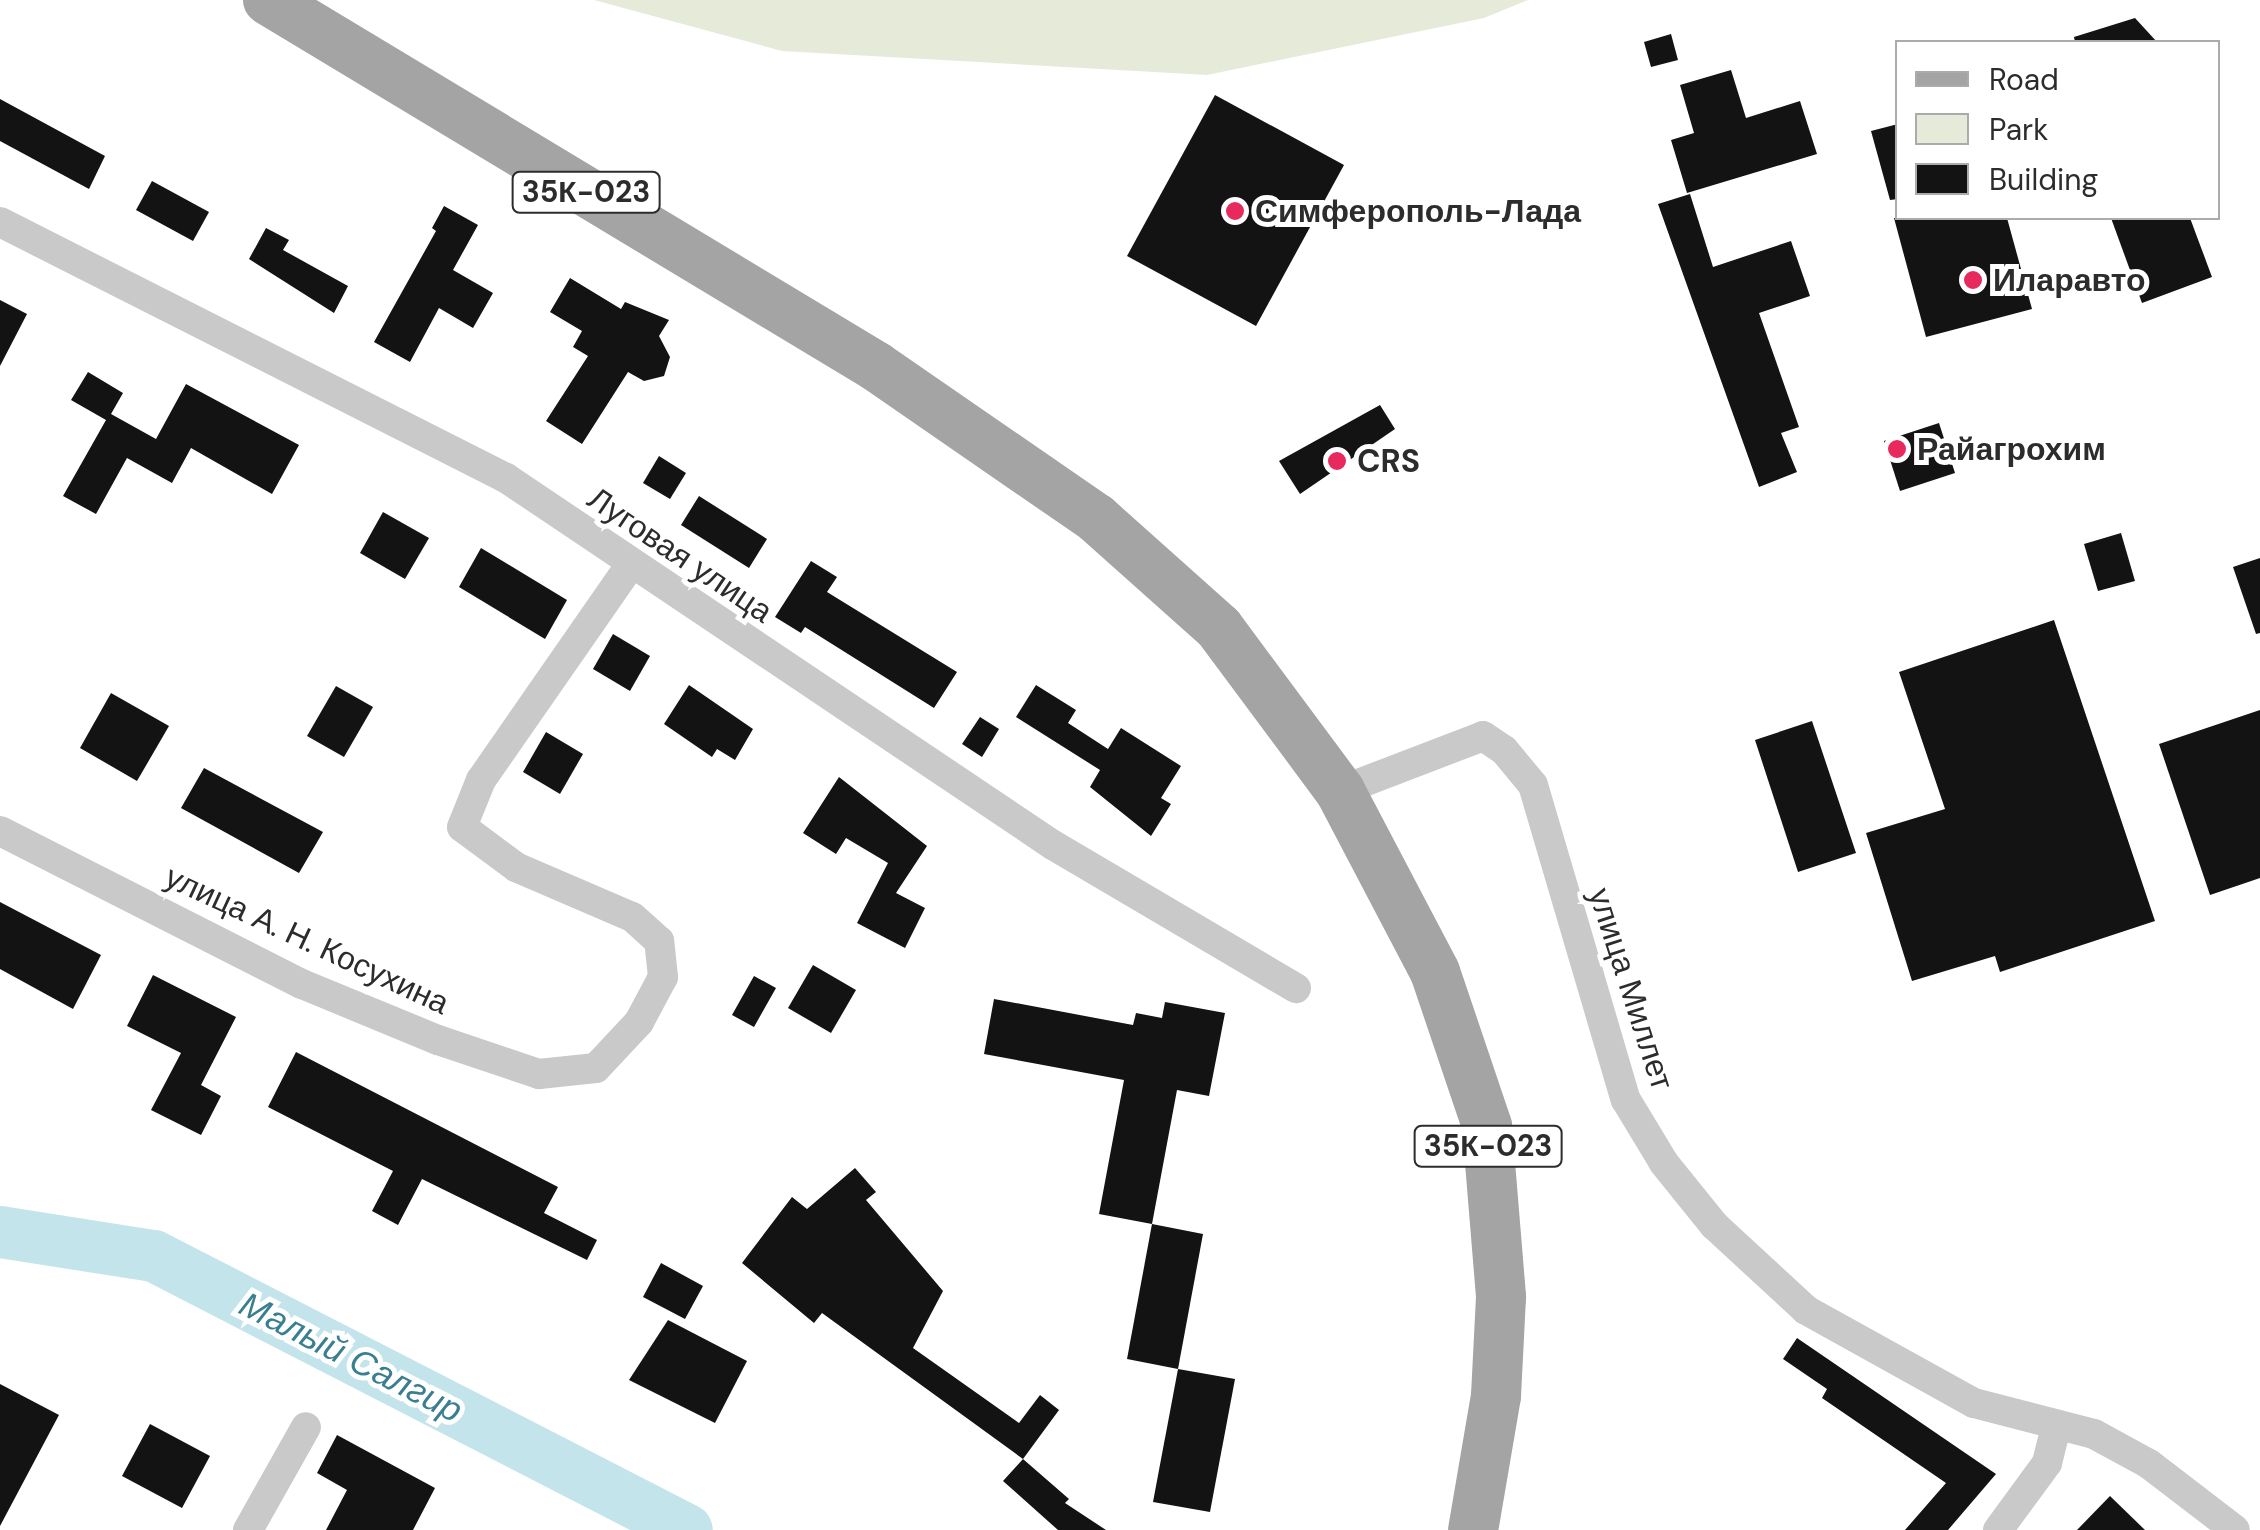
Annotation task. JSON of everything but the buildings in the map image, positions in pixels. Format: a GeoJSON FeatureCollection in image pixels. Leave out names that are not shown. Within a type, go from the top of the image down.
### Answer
{"type":"FeatureCollection","features":[{"type":"Feature","properties":{"kind":"main road","name":"35К-023"},"geometry":{"type":"LineString","coordinates":[[268,0],[878,367],[1084,510],[1219,628],[1340,792],[1434,972],[1486,1126],[1501,1297],[1496,1396],[1474,1530]]}},
{"type":"Feature","properties":{"kind":"street","name":"Луговая улица"},"geometry":{"type":"LineString","coordinates":[[0,222],[506,478],[630,566],[1053,845],[1296,988]]}},
{"type":"Feature","properties":{"kind":"street","name":"улица А. Н. Косухина"},"geometry":{"type":"LineString","coordinates":[[0,832],[302,984],[438,1040],[539,1074],[596,1068],[639,1022],[663,977],[660,941],[632,916],[516,867],[462,827],[481,780],[630,566]]}},
{"type":"Feature","properties":{"kind":"street","name":"улица Миллет"},"geometry":{"type":"LineString","coordinates":[[1340,792],[1483,736],[1522,765],[1533,785],[1626,1100],[1714,1226],[1806,1310],[1974,1403],[2094,1434],[2149,1464],[2235,1530]]}},
{"type":"Feature","properties":{"kind":"street"},"geometry":{"type":"LineString","coordinates":[[248,1530],[306,1426]]}},
{"type":"Feature","properties":{"kind":"street"},"geometry":{"type":"LineString","coordinates":[[1998,1530],[2047,1463],[2056,1426]]}},
{"type":"Feature","properties":{"kind":"green space"},"geometry":{"type":"Polygon","coordinates":[[[594,0],[1528,0],[1484,18],[1207,75],[782,51],[594,0]]]}},
{"type":"Feature","properties":{"kind":"waterway","name":"Малый Салгир"},"geometry":{"type":"LineString","coordinates":[[0,1232],[154,1256],[687,1530]]}},
{"type":"Feature","properties":{"kind":"place","name":"Симферополь-Лада"},"geometry":{"type":"Point","coordinates":[1235,211]}},
{"type":"Feature","properties":{"kind":"place","name":"Иларавто"},"geometry":{"type":"Point","coordinates":[1973,280]}},
{"type":"Feature","properties":{"kind":"place","name":"Райагрохим"},"geometry":{"type":"Point","coordinates":[1897,449]}},
{"type":"Feature","properties":{"kind":"place","name":"CRS"},"geometry":{"type":"Point","coordinates":[1337,461]}}]}
